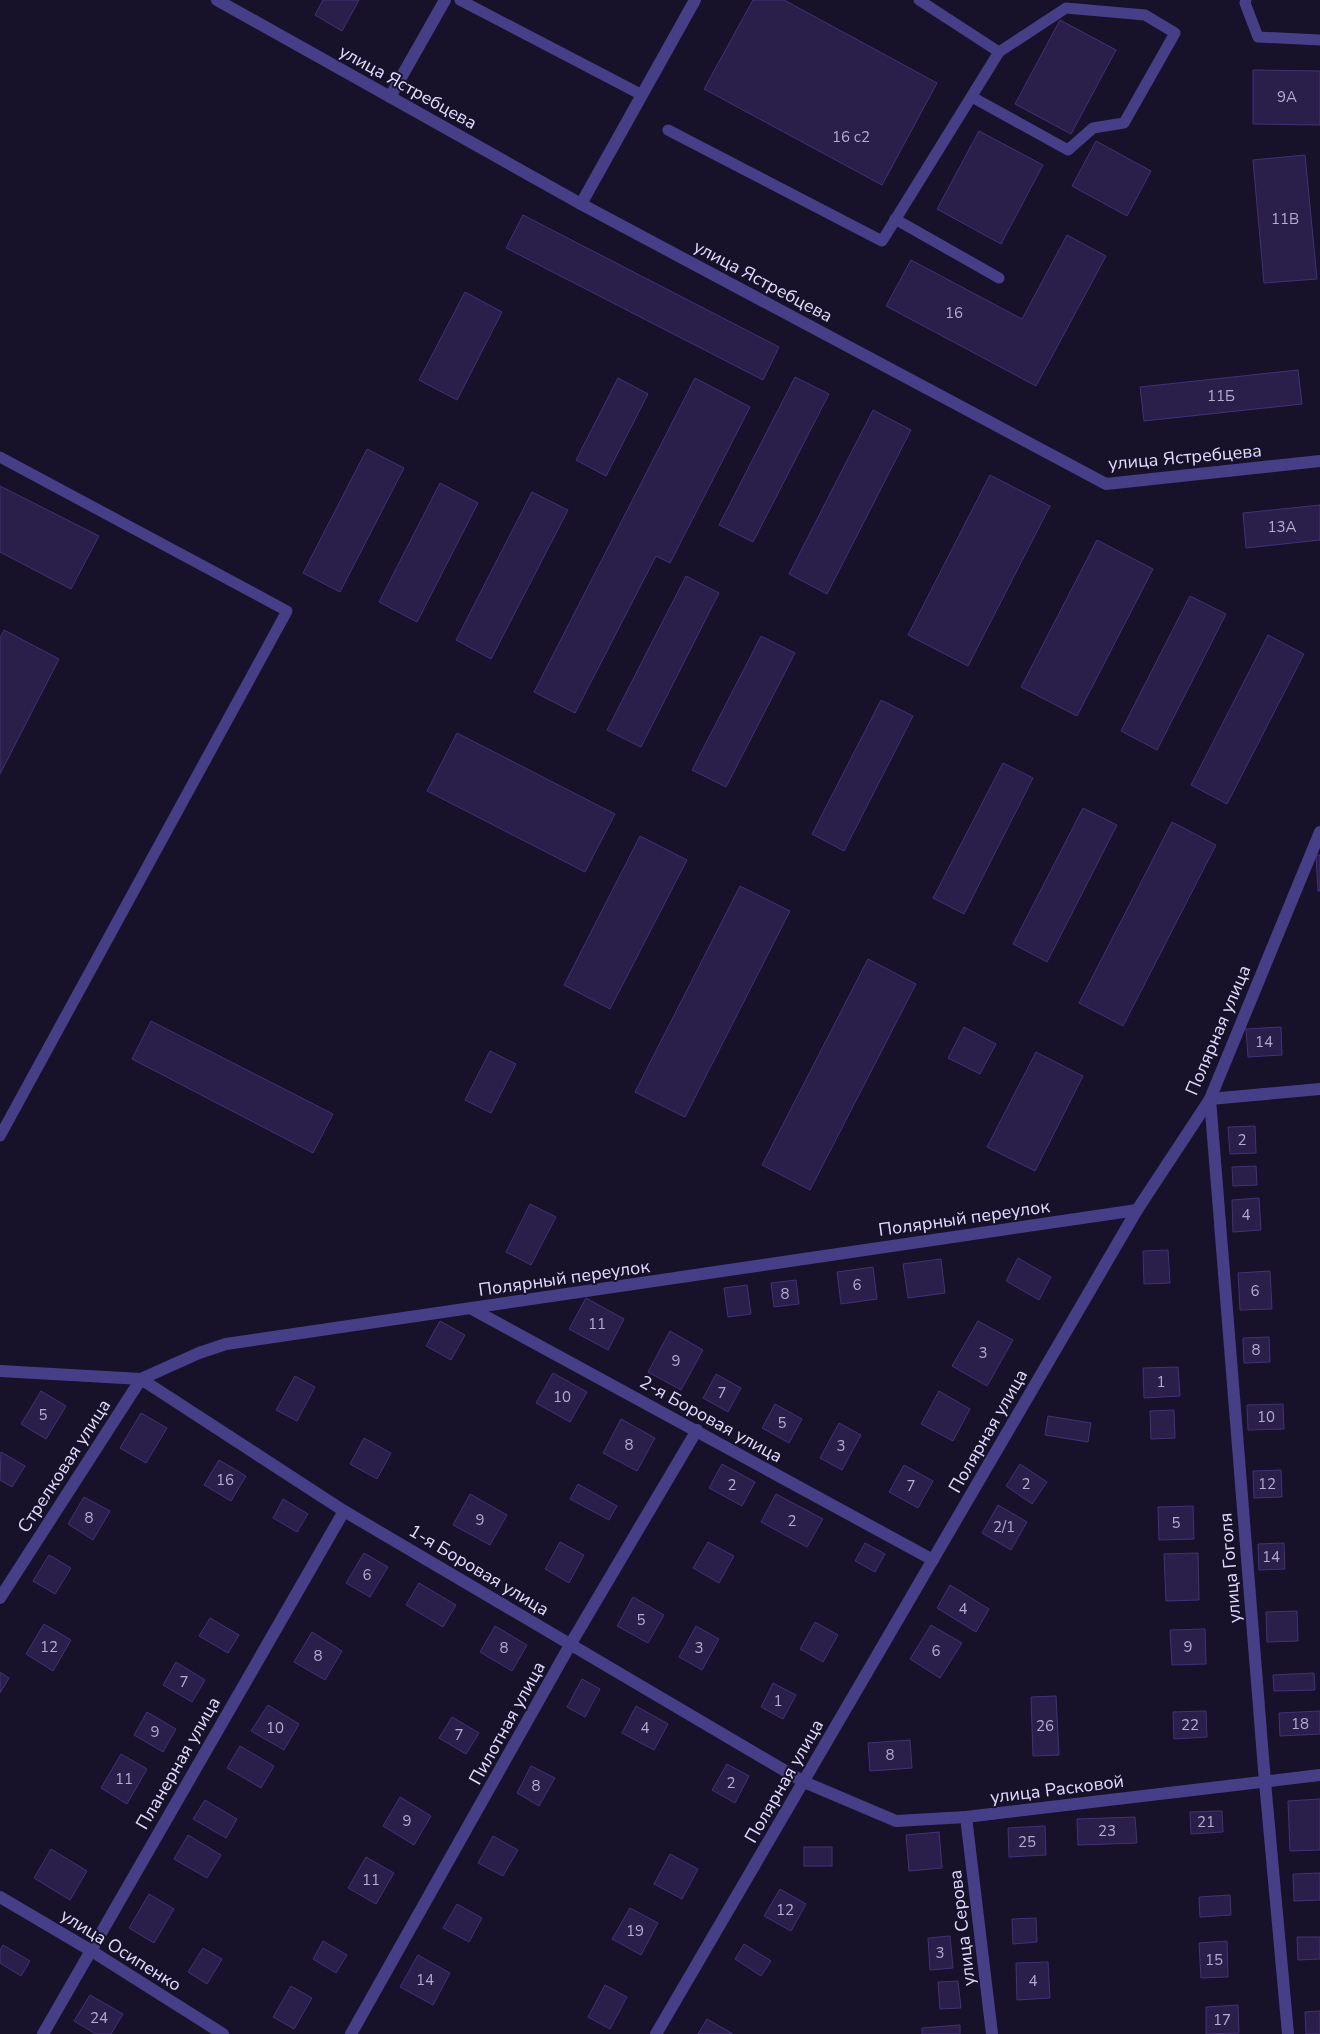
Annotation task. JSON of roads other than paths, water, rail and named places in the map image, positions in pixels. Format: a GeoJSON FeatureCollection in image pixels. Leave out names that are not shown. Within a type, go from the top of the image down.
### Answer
{"type":"FeatureCollection","features":[{"type":"Feature","properties":{"kind":"street","name":"улица Ястребцева"},"geometry":{"type":"LineString","coordinates":[[217,0],[581,204],[1106,484],[1320,461]]}},
{"type":"Feature","properties":{"kind":"street"},"geometry":{"type":"LineString","coordinates":[[390,97],[445,0]]}},
{"type":"Feature","properties":{"kind":"street"},"geometry":{"type":"LineString","coordinates":[[581,204],[694,0]]}},
{"type":"Feature","properties":{"kind":"street","name":"Полярная улица"},"geometry":{"type":"LineString","coordinates":[[656,2034],[1137,1210],[1210,1099],[1320,832]]}},
{"type":"Feature","properties":{"kind":"street"},"geometry":{"type":"LineString","coordinates":[[1210,1099],[1320,1089]]}},
{"type":"Feature","properties":{"kind":"street","name":"улица Гоголя"},"geometry":{"type":"LineString","coordinates":[[1210,1099],[1265,1782],[1288,2034]]}},
{"type":"Feature","properties":{"kind":"street","name":"Полярный переулок"},"geometry":{"type":"LineString","coordinates":[[0,1371],[141,1379],[199,1353],[226,1344],[1137,1210]]}},
{"type":"Feature","properties":{"kind":"street","name":"2-я Боровая улица"},"geometry":{"type":"LineString","coordinates":[[472,1309],[933,1560]]}},
{"type":"Feature","properties":{"kind":"street","name":"1-я Боровая улица"},"geometry":{"type":"LineString","coordinates":[[141,1379],[344,1511],[570,1646],[804,1782]]}},
{"type":"Feature","properties":{"kind":"street","name":"Стрелковая улица"},"geometry":{"type":"LineString","coordinates":[[0,1598],[141,1379]]}},
{"type":"Feature","properties":{"kind":"street","name":"Пилотная улица"},"geometry":{"type":"LineString","coordinates":[[351,2034],[570,1646],[697,1430]]}},
{"type":"Feature","properties":{"kind":"street","name":"Планерная улица"},"geometry":{"type":"LineString","coordinates":[[43,2034],[344,1511]]}},
{"type":"Feature","properties":{"kind":"street","name":"улица Расковой"},"geometry":{"type":"LineString","coordinates":[[804,1782],[896,1821],[966,1817],[1320,1775]]}},
{"type":"Feature","properties":{"kind":"street","name":"улица Серова"},"geometry":{"type":"LineString","coordinates":[[966,1817],[992,2034]]}},
{"type":"Feature","properties":{"kind":"street","name":"улица Осипенко"},"geometry":{"type":"LineString","coordinates":[[0,1896],[90,1950],[222,2034]]}},
{"type":"Feature","properties":{"kind":"lane"},"geometry":{"type":"LineString","coordinates":[[460,0],[642,95]]}},
{"type":"Feature","properties":{"kind":"lane"},"geometry":{"type":"LineString","coordinates":[[919,0],[999,52]]}},
{"type":"Feature","properties":{"kind":"lane"},"geometry":{"type":"LineString","coordinates":[[1246,0],[1245,3],[1258,37],[1320,40]]}},
{"type":"Feature","properties":{"kind":"lane"},"geometry":{"type":"LineString","coordinates":[[668,130],[882,241],[999,52],[1066,8],[1145,15],[1175,33],[1124,123],[1093,128],[1068,150],[972,97]]}},
{"type":"Feature","properties":{"kind":"lane"},"geometry":{"type":"LineString","coordinates":[[895,219],[999,278]]}},
{"type":"Feature","properties":{"kind":"lane"},"geometry":{"type":"LineString","coordinates":[[0,457],[287,611],[0,1136]]}}]}
